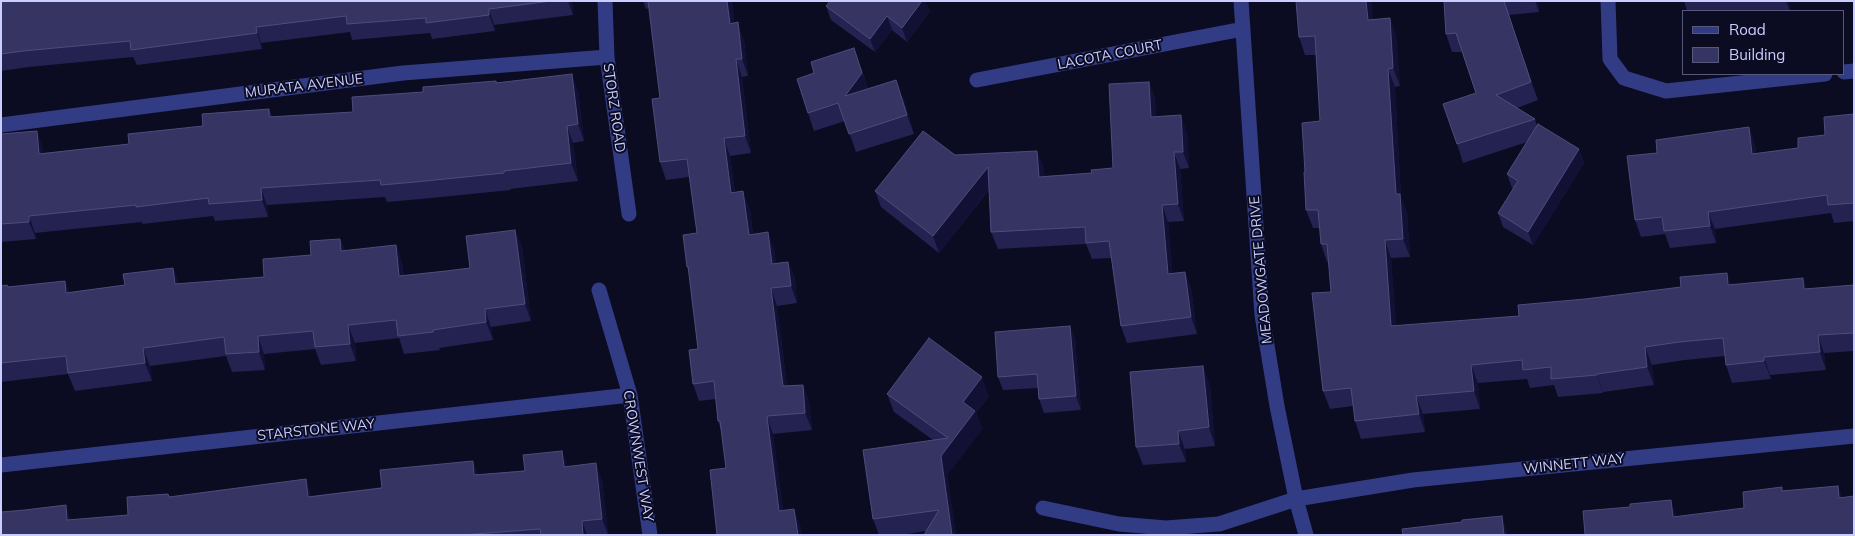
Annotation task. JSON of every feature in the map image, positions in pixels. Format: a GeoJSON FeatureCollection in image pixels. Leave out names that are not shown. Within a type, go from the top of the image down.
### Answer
{"type":"FeatureCollection","features":[{"type":"Feature","properties":{"kind":"street","name":"STORZ ROAD"},"geometry":{"type":"LineString","coordinates":[[605,1],[607,57],[629,214]]}},
{"type":"Feature","properties":{"kind":"street","name":"MEADOWGATE DRIVE"},"geometry":{"type":"LineString","coordinates":[[1241,1],[1262,315],[1277,406],[1296,499],[1306,535]]}},
{"type":"Feature","properties":{"kind":"street"},"geometry":{"type":"LineString","coordinates":[[1608,1],[1610,59],[1624,78],[1666,91],[1816,75]]}},
{"type":"Feature","properties":{"kind":"street","name":"LACOTA COURT"},"geometry":{"type":"LineString","coordinates":[[977,80],[1243,29]]}},
{"type":"Feature","properties":{"kind":"street","name":"MURATA AVENUE"},"geometry":{"type":"LineString","coordinates":[[1,125],[403,72],[607,57]]}},
{"type":"Feature","properties":{"kind":"street","name":"CROWNWEST WAY"},"geometry":{"type":"LineString","coordinates":[[599,290],[630,395],[650,535]]}},
{"type":"Feature","properties":{"kind":"street","name":"STARSTONE WAY"},"geometry":{"type":"LineString","coordinates":[[1,466],[630,395]]}},
{"type":"Feature","properties":{"kind":"street","name":"WINNETT WAY"},"geometry":{"type":"LineString","coordinates":[[1043,508],[1119,524],[1166,528],[1219,524],[1296,499],[1413,480],[1854,436]]}},
{"type":"Feature","properties":{"kind":"building"},"geometry":{"type":"Polygon","coordinates":[[[1,1],[551,1],[489,9],[489,15],[426,23],[426,18],[347,24],[346,16],[256,27],[257,33],[131,50],[130,41],[1,54],[1,1]]]}},
{"type":"Feature","properties":{"kind":"building"},"geometry":{"type":"Polygon","coordinates":[[[648,1],[727,1],[730,24],[738,22],[742,59],[736,59],[745,136],[724,138],[731,193],[743,191],[749,235],[768,232],[772,264],[788,262],[791,286],[771,288],[783,386],[803,385],[805,413],[767,416],[779,511],[794,509],[798,535],[717,535],[710,470],[726,468],[720,421],[718,421],[714,381],[693,384],[689,350],[698,349],[683,235],[697,233],[687,159],[660,162],[652,99],[660,98],[648,1]]]}},
{"type":"Feature","properties":{"kind":"building"},"geometry":{"type":"Polygon","coordinates":[[[830,1],[922,1],[902,28],[887,16],[870,39],[826,6],[830,1]]]}},
{"type":"Feature","properties":{"kind":"building"},"geometry":{"type":"Polygon","coordinates":[[[1296,1],[1366,1],[1368,20],[1390,18],[1393,68],[1388,69],[1396,194],[1400,194],[1403,239],[1385,240],[1391,326],[1519,316],[1518,305],[1681,287],[1680,277],[1727,273],[1728,285],[1803,278],[1804,289],[1854,285],[1854,333],[1818,335],[1820,352],[1764,357],[1764,361],[1726,365],[1723,338],[1645,347],[1647,367],[1597,375],[1551,379],[1551,367],[1523,370],[1522,360],[1471,365],[1474,391],[1416,396],[1419,414],[1355,421],[1351,388],[1323,391],[1312,293],[1331,292],[1327,244],[1321,244],[1318,210],[1306,210],[1302,123],[1320,121],[1315,36],[1299,37],[1296,1]]]}},
{"type":"Feature","properties":{"kind":"building"},"geometry":{"type":"Polygon","coordinates":[[[1444,1],[1504,1],[1531,82],[1496,95],[1535,119],[1457,144],[1443,104],[1476,93],[1456,33],[1446,34],[1444,1]]]}},
{"type":"Feature","properties":{"kind":"building"},"geometry":{"type":"Polygon","coordinates":[[[854,48],[862,73],[845,96],[896,80],[907,115],[849,134],[838,103],[808,113],[797,79],[814,73],[811,62],[854,48]]]}},
{"type":"Feature","properties":{"kind":"building"},"geometry":{"type":"Polygon","coordinates":[[[572,74],[578,124],[567,126],[571,163],[504,171],[504,173],[381,185],[380,180],[261,188],[262,200],[209,204],[208,198],[136,207],[136,205],[29,216],[29,222],[1,224],[1,134],[37,131],[39,154],[129,144],[128,134],[203,126],[202,114],[269,109],[269,117],[353,112],[352,97],[423,92],[423,87],[496,81],[496,83],[572,74]]]}},
{"type":"Feature","properties":{"kind":"building"},"geometry":{"type":"Polygon","coordinates":[[[1149,82],[1151,117],[1181,115],[1183,152],[1174,152],[1178,204],[1162,205],[1168,274],[1185,272],[1191,317],[1121,326],[1109,241],[1086,243],[1085,227],[991,232],[988,167],[933,236],[875,191],[923,131],[955,155],[1037,151],[1039,177],[1092,173],[1091,170],[1113,168],[1109,84],[1149,82]]]}},
{"type":"Feature","properties":{"kind":"building"},"geometry":{"type":"Polygon","coordinates":[[[1854,114],[1854,203],[1828,205],[1827,195],[1708,212],[1710,226],[1664,231],[1662,217],[1635,220],[1627,156],[1657,153],[1656,140],[1749,127],[1752,154],[1798,148],[1798,138],[1825,135],[1824,117],[1854,114]]]}},
{"type":"Feature","properties":{"kind":"building"},"geometry":{"type":"Polygon","coordinates":[[[1538,124],[1579,149],[1528,232],[1498,213],[1518,181],[1507,174],[1538,124]]]}},
{"type":"Feature","properties":{"kind":"building"},"geometry":{"type":"Polygon","coordinates":[[[515,230],[525,304],[485,309],[486,322],[433,330],[433,332],[398,336],[396,320],[348,325],[350,344],[315,347],[313,331],[258,336],[259,352],[226,354],[224,337],[143,348],[145,363],[68,373],[66,356],[1,363],[1,286],[7,285],[8,287],[65,281],[66,293],[125,285],[123,274],[173,268],[175,284],[264,277],[263,259],[311,255],[310,241],[340,239],[341,251],[396,245],[399,276],[446,271],[470,268],[466,236],[515,230]]]}},
{"type":"Feature","properties":{"kind":"building"},"geometry":{"type":"Polygon","coordinates":[[[1070,326],[1076,396],[1039,399],[1037,374],[998,377],[995,332],[1070,326]]]}},
{"type":"Feature","properties":{"kind":"building"},"geometry":{"type":"Polygon","coordinates":[[[929,338],[982,377],[963,402],[975,411],[941,456],[952,535],[924,535],[939,510],[873,519],[863,450],[948,438],[887,394],[929,338]]]}},
{"type":"Feature","properties":{"kind":"building"},"geometry":{"type":"Polygon","coordinates":[[[1203,366],[1209,427],[1178,431],[1179,444],[1136,447],[1130,372],[1203,366]]]}},
{"type":"Feature","properties":{"kind":"building"},"geometry":{"type":"Polygon","coordinates":[[[562,451],[564,467],[596,463],[602,519],[582,521],[583,535],[541,535],[540,529],[462,535],[1,535],[1,512],[66,505],[67,520],[128,515],[127,497],[168,494],[169,497],[306,479],[308,497],[382,488],[380,470],[473,461],[474,475],[525,471],[523,455],[562,451]]]}},
{"type":"Feature","properties":{"kind":"building"},"geometry":{"type":"Polygon","coordinates":[[[1838,486],[1839,498],[1854,496],[1854,535],[1581,535],[1585,534],[1583,511],[1630,507],[1630,504],[1671,500],[1673,517],[1744,508],[1743,492],[1782,487],[1782,491],[1838,486]]]}},
{"type":"Feature","properties":{"kind":"building"},"geometry":{"type":"Polygon","coordinates":[[[1502,516],[1504,535],[1403,535],[1402,529],[1462,522],[1462,520],[1502,516]]]}}]}
